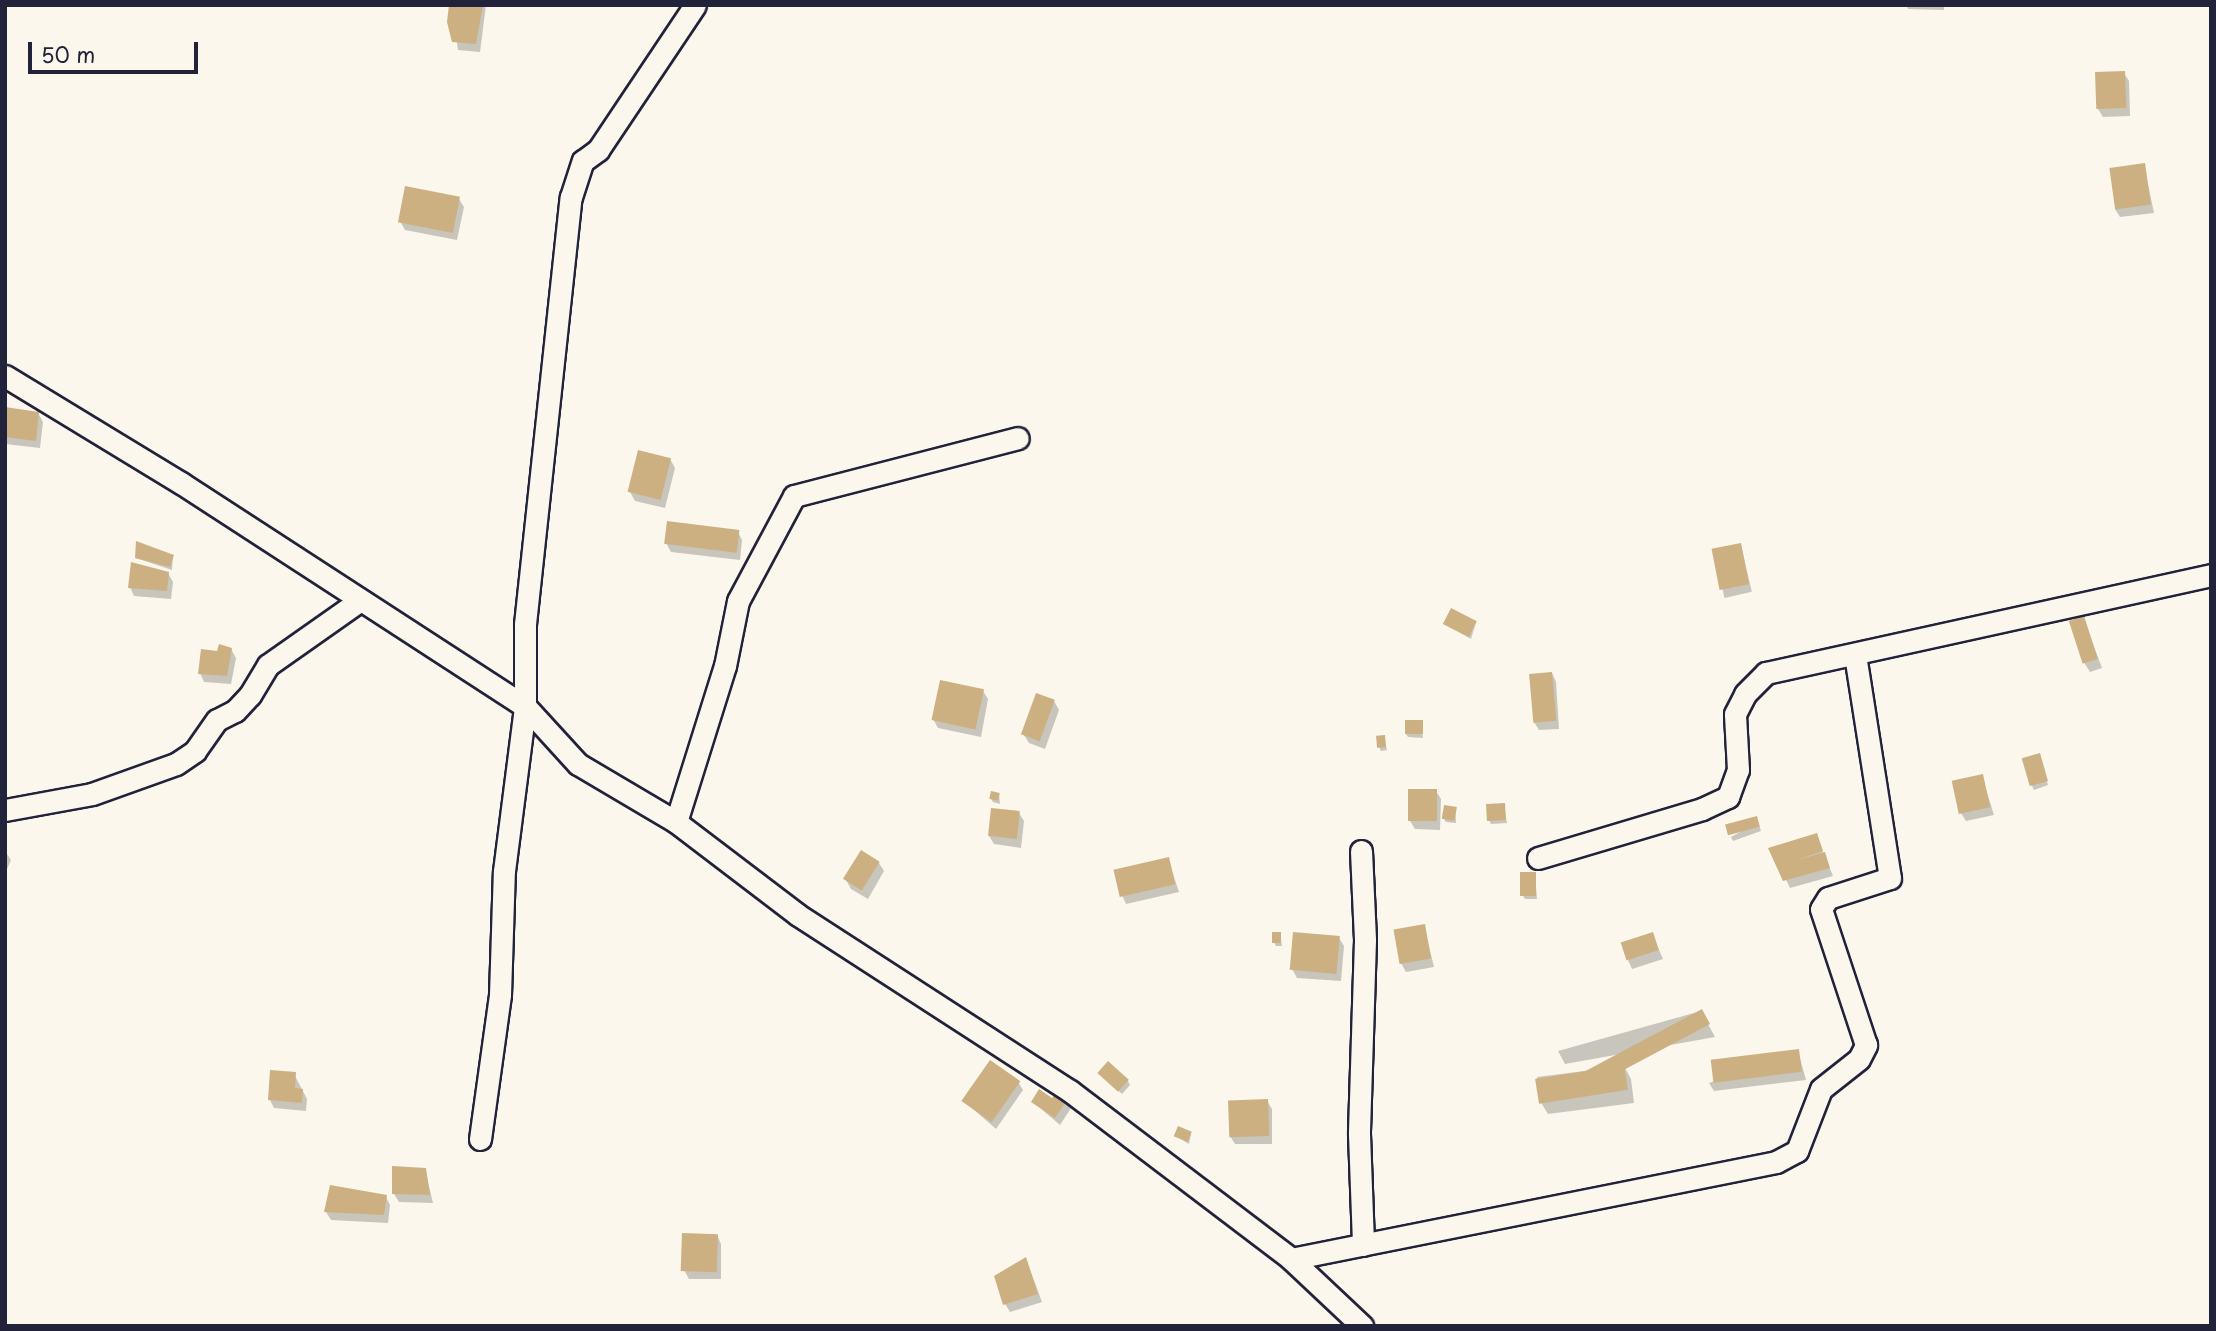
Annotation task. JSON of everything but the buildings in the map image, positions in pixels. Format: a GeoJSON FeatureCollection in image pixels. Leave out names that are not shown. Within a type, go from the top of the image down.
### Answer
{"type":"FeatureCollection","features":[{"type":"Feature","properties":{"kind":"street"},"geometry":{"type":"LineString","coordinates":[[480,1139],[500,995],[504,871],[525,706],[525,624],[539,465],[571,197],[583,161],[598,150],[695,5]]}},
{"type":"Feature","properties":{"kind":"street"},"geometry":{"type":"LineString","coordinates":[[5,376],[181,483],[359,601],[525,706],[578,764],[676,822],[799,915],[1070,1091],[1291,1259],[1362,1326]]}},
{"type":"Feature","properties":{"kind":"street"},"geometry":{"type":"LineString","coordinates":[[676,822],[725,666],[738,601],[794,496],[1018,438]]}},
{"type":"Feature","properties":{"kind":"street"},"geometry":{"type":"LineString","coordinates":[[1538,858],[1702,809],[1728,797],[1738,770],[1735,714],[1745,694],[1766,673],[2211,575]]}},
{"type":"Feature","properties":{"kind":"street"},"geometry":{"type":"LineString","coordinates":[[5,810],[92,794],[176,764],[195,751],[217,720],[235,711],[250,695],[268,665],[359,601]]}},
{"type":"Feature","properties":{"kind":"street"},"geometry":{"type":"LineString","coordinates":[[1291,1259],[1776,1162],[1797,1152],[1821,1089],[1859,1059],[1866,1045],[1821,909],[1828,898],[1890,878],[1855,655]]}},
{"type":"Feature","properties":{"kind":"street"},"geometry":{"type":"LineString","coordinates":[[1361,850],[1365,940],[1359,1134],[1363,1245]]}}]}
